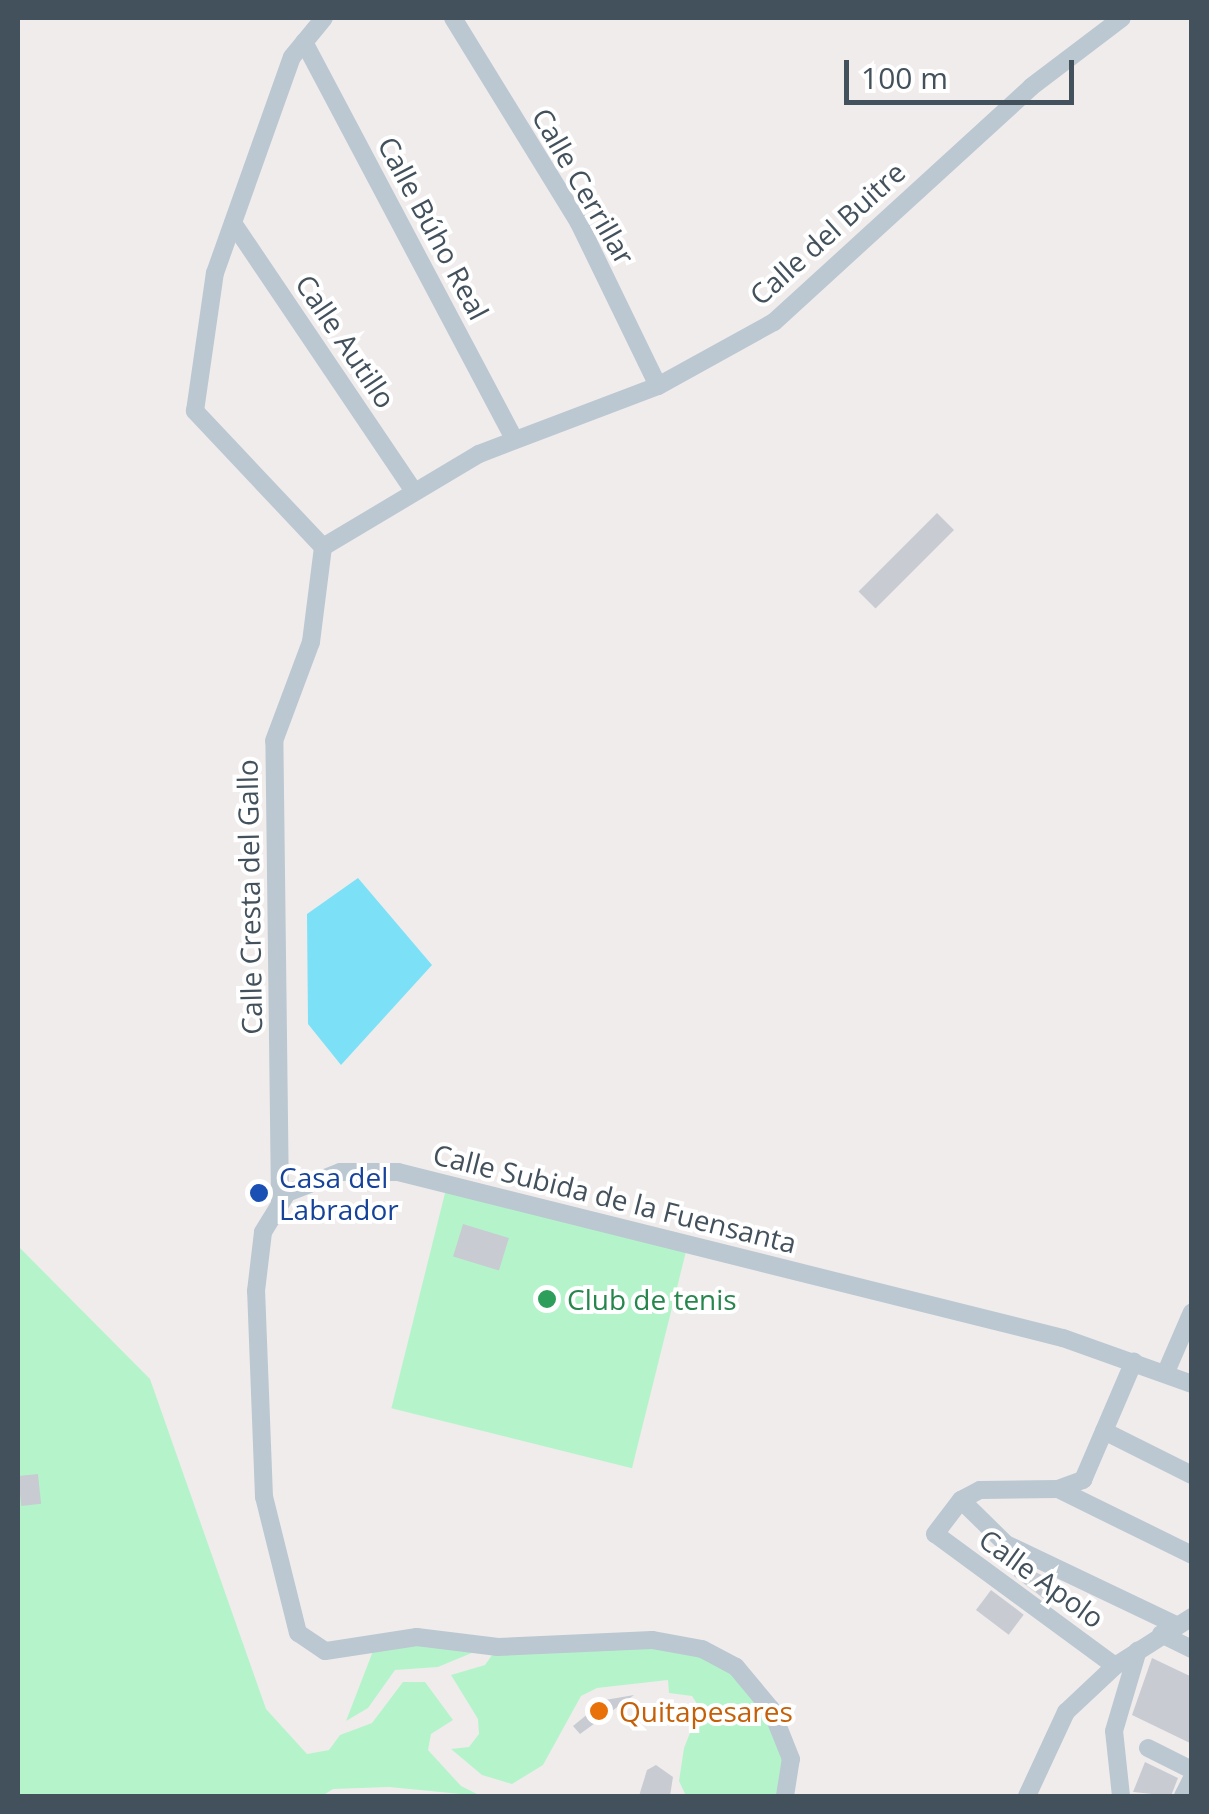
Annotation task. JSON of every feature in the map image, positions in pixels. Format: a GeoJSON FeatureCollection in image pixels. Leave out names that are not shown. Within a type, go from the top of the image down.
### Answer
{"type":"FeatureCollection","features":[{"type":"Feature","properties":{"kind":"street"},"geometry":{"type":"LineString","coordinates":[[323,547],[195,411],[215,273],[292,57],[324,18]]}},
{"type":"Feature","properties":{"kind":"street","name":"Calle Cerrillar"},"geometry":{"type":"LineString","coordinates":[[453,18],[579,222],[658,386]]}},
{"type":"Feature","properties":{"kind":"street","name":"Calle del Buitre"},"geometry":{"type":"LineString","coordinates":[[323,547],[413,490],[516,440],[658,386],[774,322],[1031,87],[1122,18]]}},
{"type":"Feature","properties":{"kind":"street","name":"Calle Búho Real"},"geometry":{"type":"LineString","coordinates":[[304,42],[516,440]]}},
{"type":"Feature","properties":{"kind":"street","name":"Calle Autillo"},"geometry":{"type":"LineString","coordinates":[[233,223],[413,490]]}},
{"type":"Feature","properties":{"kind":"street","name":"Calle Cresta del Gallo"},"geometry":{"type":"LineString","coordinates":[[280,1201],[274,741],[312,642],[323,547]]}},
{"type":"Feature","properties":{"kind":"street","name":"Calle Subida de la Fuensanta"},"geometry":{"type":"LineString","coordinates":[[280,1201],[320,1176],[384,1170],[1134,1361],[1192,1384]]}},
{"type":"Feature","properties":{"kind":"street"},"geometry":{"type":"LineString","coordinates":[[280,1201],[264,1232],[256,1270],[262,1472],[277,1566],[298,1633],[325,1651],[418,1637],[498,1647],[652,1640],[702,1649],[736,1667],[771,1708],[791,1759],[785,1796]]}},
{"type":"Feature","properties":{"kind":"street"},"geometry":{"type":"LineString","coordinates":[[1166,1372],[1192,1312]]}},
{"type":"Feature","properties":{"kind":"street"},"geometry":{"type":"LineString","coordinates":[[1058,1489],[1084,1480],[1134,1361]]}},
{"type":"Feature","properties":{"kind":"street"},"geometry":{"type":"LineString","coordinates":[[1104,1431],[1192,1474]]}},
{"type":"Feature","properties":{"kind":"street"},"geometry":{"type":"LineString","coordinates":[[1192,1554],[1058,1489],[1004,1485],[961,1500],[1006,1544],[1176,1625],[1192,1649]]}},
{"type":"Feature","properties":{"kind":"street","name":"Calle Apolo"},"geometry":{"type":"LineString","coordinates":[[961,1500],[935,1534],[1115,1666]]}},
{"type":"Feature","properties":{"kind":"street"},"geometry":{"type":"LineString","coordinates":[[1027,1796],[1055,1727],[1115,1666],[1176,1625]]}},
{"type":"Feature","properties":{"kind":"street"},"geometry":{"type":"LineString","coordinates":[[1121,1796],[1115,1720],[1138,1650]]}},
{"type":"Feature","properties":{"kind":"street"},"geometry":{"type":"LineString","coordinates":[[1148,1748],[1192,1770]]}},
{"type":"Feature","properties":{"kind":"street"},"geometry":{"type":"LineString","coordinates":[[1182,1796],[1192,1778]]}},
{"type":"Feature","properties":{"kind":"green space","name":"Club de tenis"},"geometry":{"type":"Polygon","coordinates":[[[447,1185],[688,1245],[632,1468],[391,1408],[447,1185]]]}},
{"type":"Feature","properties":{"kind":"green space"},"geometry":{"type":"Polygon","coordinates":[[[18,1246],[150,1379],[266,1709],[307,1754],[329,1750],[340,1735],[372,1723],[403,1682],[425,1682],[453,1720],[431,1734],[428,1750],[461,1786],[481,1796],[389,1787],[333,1789],[322,1796],[18,1796],[18,1246]]]}},
{"type":"Feature","properties":{"kind":"green space"},"geometry":{"type":"Polygon","coordinates":[[[415,1641],[474,1652],[438,1667],[395,1670],[368,1708],[346,1721],[373,1651],[415,1641]]]}},
{"type":"Feature","properties":{"kind":"green space"},"geometry":{"type":"Polygon","coordinates":[[[604,1643],[698,1653],[727,1667],[752,1691],[778,1738],[787,1761],[778,1796],[686,1796],[679,1781],[684,1748],[690,1733],[708,1721],[692,1696],[669,1693],[668,1680],[597,1688],[581,1696],[543,1765],[512,1784],[482,1775],[451,1749],[469,1747],[479,1734],[478,1719],[451,1675],[485,1665],[492,1655],[604,1643]]]}},
{"type":"Feature","properties":{"kind":"water"},"geometry":{"type":"Polygon","coordinates":[[[358,878],[432,965],[341,1065],[308,1024],[307,914],[358,878]]]}},
{"type":"Feature","properties":{"kind":"building"},"geometry":{"type":"Polygon","coordinates":[[[937,513],[954,530],[875,608],[859,591],[937,513]]]}},
{"type":"Feature","properties":{"kind":"building"},"geometry":{"type":"Polygon","coordinates":[[[463,1224],[509,1238],[499,1271],[453,1257],[463,1224]]]}},
{"type":"Feature","properties":{"kind":"building"},"geometry":{"type":"Polygon","coordinates":[[[38,1474],[41,1504],[21,1506],[18,1476],[38,1474]]]}},
{"type":"Feature","properties":{"kind":"building"},"geometry":{"type":"Polygon","coordinates":[[[1012,1561],[1063,1585],[1052,1605],[1006,1570],[1012,1561]]]}},
{"type":"Feature","properties":{"kind":"building"},"geometry":{"type":"Polygon","coordinates":[[[991,1590],[1024,1615],[1009,1635],[976,1610],[991,1590]]]}},
{"type":"Feature","properties":{"kind":"building"},"geometry":{"type":"Polygon","coordinates":[[[1152,1658],[1192,1677],[1192,1744],[1132,1715],[1152,1658]]]}},
{"type":"Feature","properties":{"kind":"building"},"geometry":{"type":"Polygon","coordinates":[[[634,1695],[580,1734],[573,1726],[605,1700],[634,1695]]]}},
{"type":"Feature","properties":{"kind":"building"},"geometry":{"type":"Polygon","coordinates":[[[1145,1762],[1178,1778],[1171,1796],[1133,1792],[1145,1762]]]}},
{"type":"Feature","properties":{"kind":"building"},"geometry":{"type":"Polygon","coordinates":[[[656,1765],[673,1777],[670,1796],[639,1796],[647,1770],[656,1765]]]}},
{"type":"Feature","properties":{"kind":"place","name":"Casa del Labrador"},"geometry":{"type":"Point","coordinates":[259,1193]}},
{"type":"Feature","properties":{"kind":"place","name":"Club de tenis"},"geometry":{"type":"Point","coordinates":[547,1299]}},
{"type":"Feature","properties":{"kind":"place","name":"Quitapesares"},"geometry":{"type":"Point","coordinates":[599,1711]}}]}
